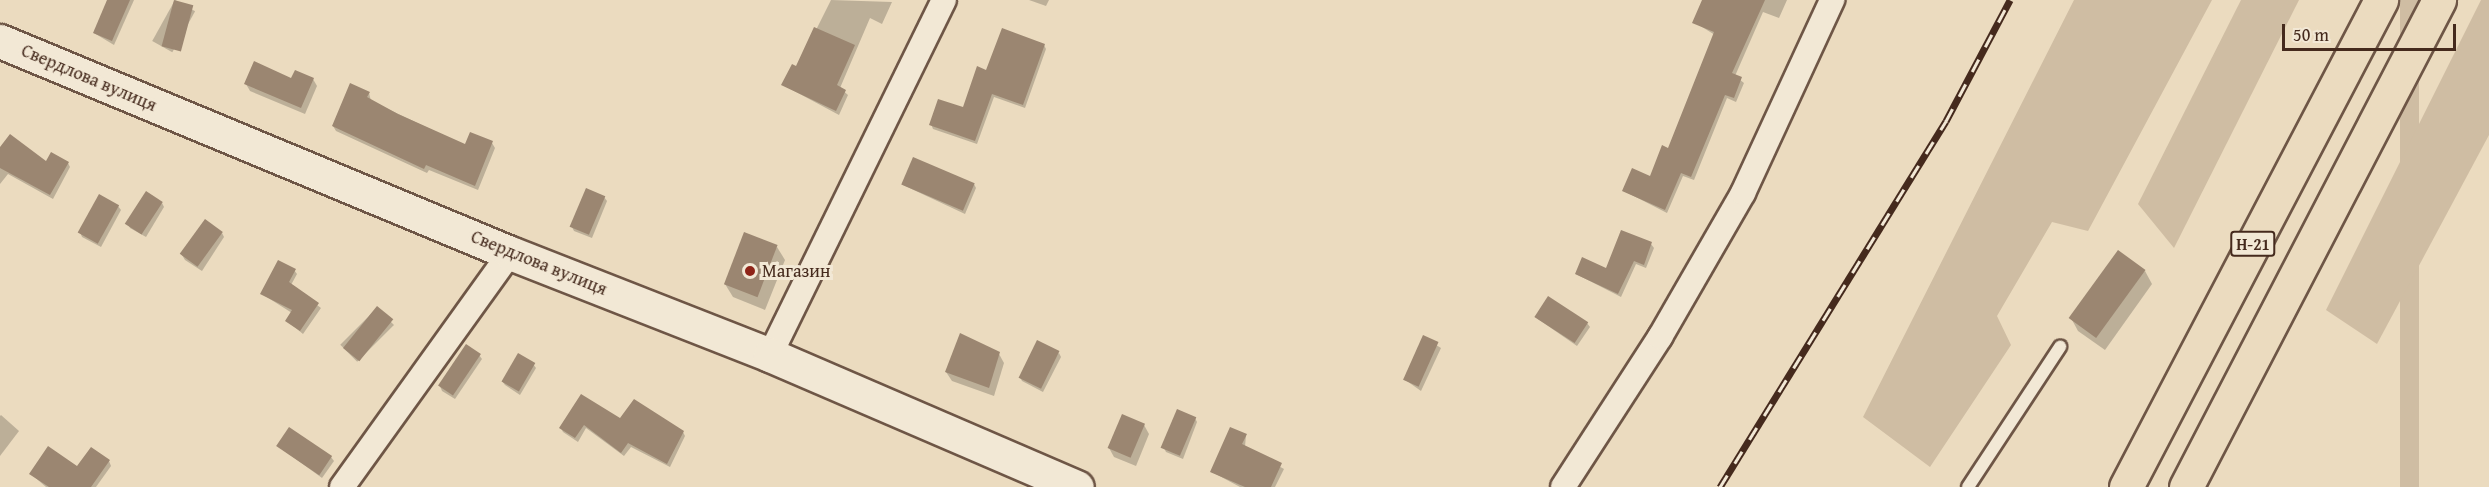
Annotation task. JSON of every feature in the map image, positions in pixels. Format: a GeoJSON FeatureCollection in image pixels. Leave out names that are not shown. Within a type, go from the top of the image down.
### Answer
{"type":"FeatureCollection","features":[{"type":"Feature","properties":{"kind":"main road","name":"Н-21"},"geometry":{"type":"LineString","coordinates":[[2126,487],[2381,0]]}},
{"type":"Feature","properties":{"kind":"main road","name":"Н-21"},"geometry":{"type":"LineString","coordinates":[[2186,487],[2439,0]]}},
{"type":"Feature","properties":{"kind":"street"},"geometry":{"type":"LineString","coordinates":[[770,355],[944,0]]}},
{"type":"Feature","properties":{"kind":"street"},"geometry":{"type":"LineString","coordinates":[[1563,487],[1654,347],[1743,193],[1832,0]]}},
{"type":"Feature","properties":{"kind":"street","name":"Свердлова вулиця"},"geometry":{"type":"LineString","coordinates":[[0,41],[510,253],[770,355],[1077,487]]}},
{"type":"Feature","properties":{"kind":"street"},"geometry":{"type":"LineString","coordinates":[[342,487],[510,253]]}},
{"type":"Feature","properties":{"kind":"lane"},"geometry":{"type":"LineString","coordinates":[[1968,487],[2060,347]]}},
{"type":"Feature","properties":{"kind":"shaded area"},"geometry":{"type":"Polygon","coordinates":[[[2074,0],[2212,0],[2088,231],[2052,222],[1997,316],[2011,345],[1930,467],[1863,417],[2074,0]]]}},
{"type":"Feature","properties":{"kind":"shaded area"},"geometry":{"type":"Polygon","coordinates":[[[2241,0],[2299,0],[2174,248],[2138,204],[2241,0]]]}},
{"type":"Feature","properties":{"kind":"shaded area"},"geometry":{"type":"Polygon","coordinates":[[[2400,0],[2419,0],[2419,487],[2400,487],[2400,0]]]}},
{"type":"Feature","properties":{"kind":"shaded area"},"geometry":{"type":"Polygon","coordinates":[[[2481,0],[2489,0],[2489,135],[2377,344],[2326,310],[2481,0]]]}},
{"type":"Feature","properties":{"kind":"building"},"geometry":{"type":"Polygon","coordinates":[[[107,0],[130,0],[112,41],[93,33],[107,0]]]}},
{"type":"Feature","properties":{"kind":"building"},"geometry":{"type":"Polygon","coordinates":[[[174,0],[193,5],[181,52],[162,46],[174,0]]]}},
{"type":"Feature","properties":{"kind":"building"},"geometry":{"type":"Polygon","coordinates":[[[1702,0],[1765,0],[1732,73],[1742,77],[1734,98],[1725,95],[1691,177],[1681,173],[1665,210],[1622,191],[1632,168],[1650,176],[1662,145],[1668,148],[1714,32],[1692,23],[1702,0]]]}},
{"type":"Feature","properties":{"kind":"building"},"geometry":{"type":"Polygon","coordinates":[[[814,27],[855,45],[837,85],[846,90],[836,111],[781,85],[792,64],[796,66],[814,27]]]}},
{"type":"Feature","properties":{"kind":"building"},"geometry":{"type":"Polygon","coordinates":[[[1002,28],[1045,44],[1023,105],[992,94],[975,141],[929,125],[938,99],[963,107],[977,66],[986,70],[1002,28]]]}},
{"type":"Feature","properties":{"kind":"building"},"geometry":{"type":"Polygon","coordinates":[[[254,61],[291,78],[295,70],[314,78],[301,108],[244,84],[254,61]]]}},
{"type":"Feature","properties":{"kind":"building"},"geometry":{"type":"Polygon","coordinates":[[[350,83],[370,92],[367,97],[398,114],[465,144],[470,132],[493,141],[475,186],[426,165],[424,169],[332,126],[350,83]]]}},
{"type":"Feature","properties":{"kind":"building"},"geometry":{"type":"Polygon","coordinates":[[[10,134],[46,161],[51,152],[69,162],[50,195],[0,168],[0,147],[10,134]]]}},
{"type":"Feature","properties":{"kind":"building"},"geometry":{"type":"Polygon","coordinates":[[[913,157],[975,183],[963,211],[901,185],[913,157]]]}},
{"type":"Feature","properties":{"kind":"building"},"geometry":{"type":"Polygon","coordinates":[[[586,188],[605,196],[589,235],[570,227],[586,188]]]}},
{"type":"Feature","properties":{"kind":"building"},"geometry":{"type":"Polygon","coordinates":[[[146,191],[163,202],[142,235],[125,224],[146,191]]]}},
{"type":"Feature","properties":{"kind":"building"},"geometry":{"type":"Polygon","coordinates":[[[99,194],[119,205],[98,244],[78,232],[99,194]]]}},
{"type":"Feature","properties":{"kind":"building"},"geometry":{"type":"Polygon","coordinates":[[[205,219],[223,232],[198,267],[180,254],[205,219]]]}},
{"type":"Feature","properties":{"kind":"building"},"geometry":{"type":"Polygon","coordinates":[[[1621,230],[1652,242],[1644,265],[1634,261],[1618,294],[1575,274],[1582,257],[1606,268],[1621,230]]]}},
{"type":"Feature","properties":{"kind":"building"},"geometry":{"type":"Polygon","coordinates":[[[744,232],[778,245],[758,297],[724,284],[744,232]]]}},
{"type":"Feature","properties":{"kind":"building"},"geometry":{"type":"Polygon","coordinates":[[[2118,250],[2146,270],[2096,338],[2069,318],[2118,250]]]}},
{"type":"Feature","properties":{"kind":"building"},"geometry":{"type":"Polygon","coordinates":[[[278,260],[296,269],[289,282],[319,303],[300,331],[285,321],[292,310],[260,294],[278,260]]]}},
{"type":"Feature","properties":{"kind":"building"},"geometry":{"type":"Polygon","coordinates":[[[1548,296],[1588,322],[1575,343],[1534,317],[1548,296]]]}},
{"type":"Feature","properties":{"kind":"building"},"geometry":{"type":"Polygon","coordinates":[[[377,306],[393,319],[359,361],[343,348],[377,306]]]}},
{"type":"Feature","properties":{"kind":"building"},"geometry":{"type":"Polygon","coordinates":[[[960,333],[1000,352],[989,388],[945,372],[960,333]]]}},
{"type":"Feature","properties":{"kind":"building"},"geometry":{"type":"Polygon","coordinates":[[[1423,335],[1439,342],[1419,387],[1403,380],[1423,335]]]}},
{"type":"Feature","properties":{"kind":"building"},"geometry":{"type":"Polygon","coordinates":[[[1037,340],[1059,351],[1041,389],[1019,378],[1037,340]]]}},
{"type":"Feature","properties":{"kind":"building"},"geometry":{"type":"Polygon","coordinates":[[[466,344],[481,354],[453,396],[438,385],[466,344]]]}},
{"type":"Feature","properties":{"kind":"building"},"geometry":{"type":"Polygon","coordinates":[[[518,353],[535,363],[519,392],[502,382],[518,353]]]}},
{"type":"Feature","properties":{"kind":"building"},"geometry":{"type":"Polygon","coordinates":[[[581,394],[620,418],[634,399],[684,431],[667,464],[628,443],[621,453],[584,425],[575,438],[559,428],[581,394]]]}},
{"type":"Feature","properties":{"kind":"building"},"geometry":{"type":"Polygon","coordinates":[[[1177,409],[1196,417],[1180,456],[1161,448],[1177,409]]]}},
{"type":"Feature","properties":{"kind":"building"},"geometry":{"type":"Polygon","coordinates":[[[1122,414],[1145,424],[1131,458],[1108,448],[1122,414]]]}},
{"type":"Feature","properties":{"kind":"building"},"geometry":{"type":"Polygon","coordinates":[[[289,427],[332,456],[319,475],[276,446],[289,427]]]}},
{"type":"Feature","properties":{"kind":"building"},"geometry":{"type":"Polygon","coordinates":[[[1230,427],[1247,434],[1242,444],[1282,463],[1271,487],[1245,487],[1210,472],[1230,427]]]}},
{"type":"Feature","properties":{"kind":"building"},"geometry":{"type":"Polygon","coordinates":[[[48,446],[77,466],[91,447],[110,460],[91,487],[49,487],[29,474],[48,446]]]}},
{"type":"Feature","properties":{"kind":"railway"},"geometry":{"type":"LineString","coordinates":[[1720,487],[1946,121],[2010,0]]}},
{"type":"Feature","properties":{"kind":"place","name":"Mагазин"},"geometry":{"type":"Point","coordinates":[750,271]}}]}
